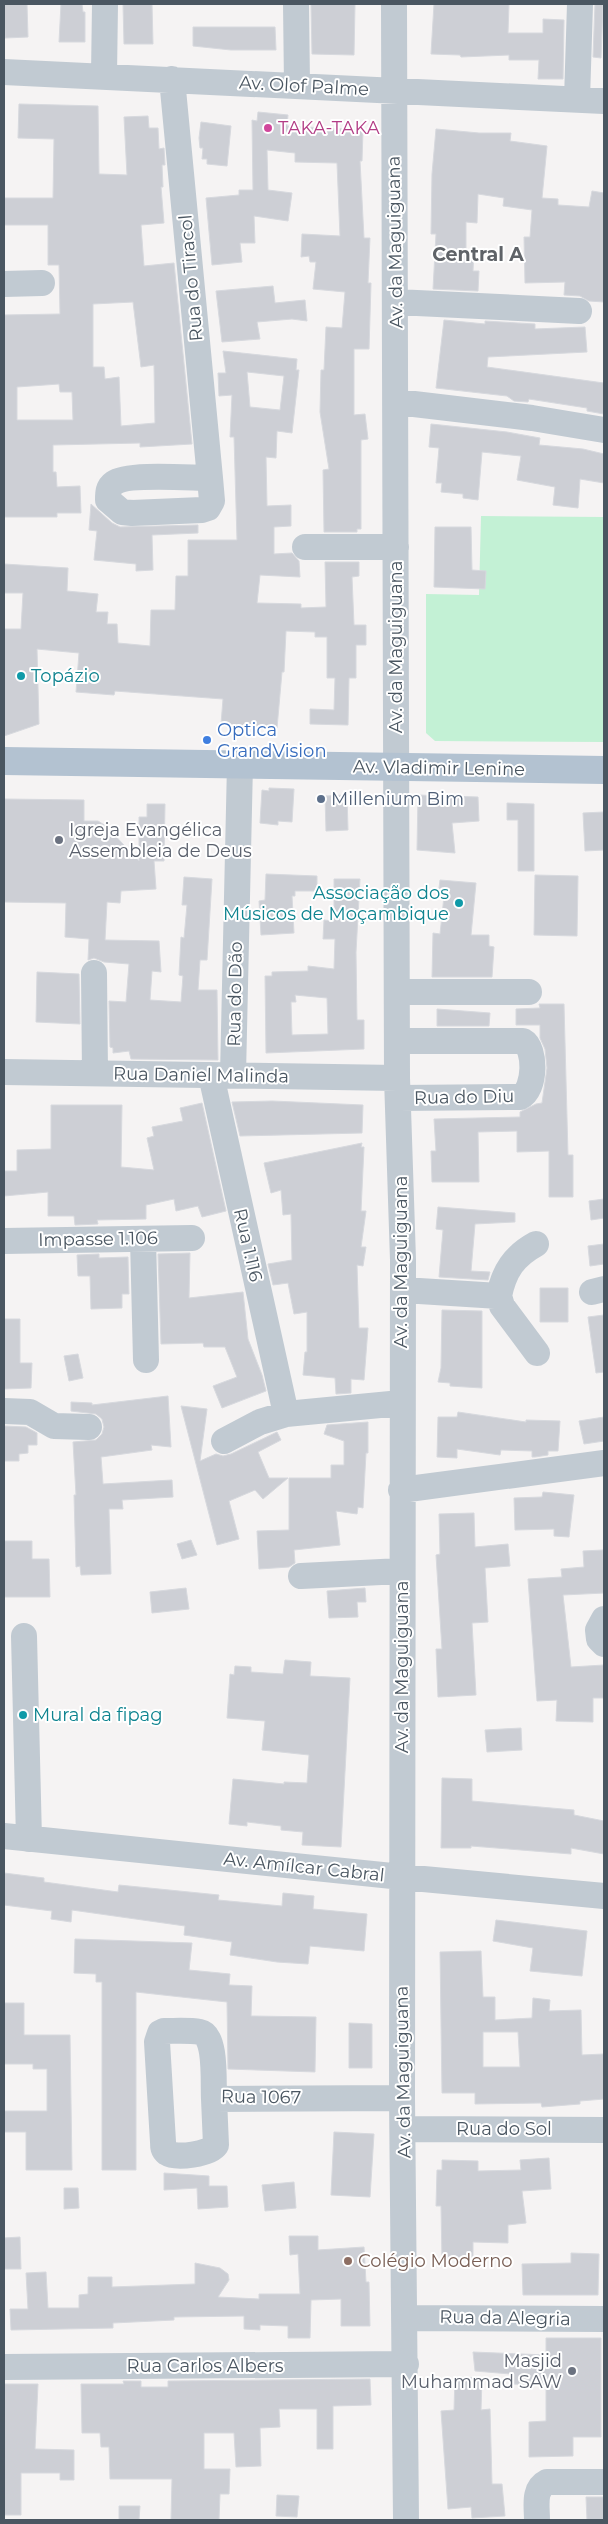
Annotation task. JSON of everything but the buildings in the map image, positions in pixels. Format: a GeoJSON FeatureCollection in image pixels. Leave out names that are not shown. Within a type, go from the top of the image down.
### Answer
{"type":"FeatureCollection","features":[{"type":"Feature","properties":{"kind":"main road","name":"Av. Vladimir Lenine"},"geometry":{"type":"LineString","coordinates":[[4,761],[604,770]]}},
{"type":"Feature","properties":{"kind":"street"},"geometry":{"type":"LineString","coordinates":[[104,76],[105,4]]}},
{"type":"Feature","properties":{"kind":"street"},"geometry":{"type":"LineString","coordinates":[[296,4],[297,85]]}},
{"type":"Feature","properties":{"kind":"street","name":"Av. da Maguiguana"},"geometry":{"type":"LineString","coordinates":[[394,4],[397,402],[397,992],[403,1290],[401,1403],[402,2098],[406,2318],[406,2520]]}},
{"type":"Feature","properties":{"kind":"street"},"geometry":{"type":"LineString","coordinates":[[577,99],[580,4]]}},
{"type":"Feature","properties":{"kind":"street","name":"Av. Olof Palme"},"geometry":{"type":"LineString","coordinates":[[4,72],[604,101]]}},
{"type":"Feature","properties":{"kind":"street","name":"Rua do Tiracol"},"geometry":{"type":"LineString","coordinates":[[172,79],[210,478]]}},
{"type":"Feature","properties":{"kind":"street"},"geometry":{"type":"LineString","coordinates":[[4,284],[42,283]]}},
{"type":"Feature","properties":{"kind":"street"},"geometry":{"type":"LineString","coordinates":[[396,302],[579,311]]}},
{"type":"Feature","properties":{"kind":"street"},"geometry":{"type":"LineString","coordinates":[[397,402],[532,418],[604,430]]}},
{"type":"Feature","properties":{"kind":"street"},"geometry":{"type":"LineString","coordinates":[[305,547],[396,547]]}},
{"type":"Feature","properties":{"kind":"street","name":"Rua do Dão"},"geometry":{"type":"LineString","coordinates":[[222,1075],[240,764]]}},
{"type":"Feature","properties":{"kind":"street"},"geometry":{"type":"LineString","coordinates":[[94,973],[96,1073]]}},
{"type":"Feature","properties":{"kind":"street"},"geometry":{"type":"LineString","coordinates":[[397,992],[529,992]]}},
{"type":"Feature","properties":{"kind":"street","name":"Rua do Diu"},"geometry":{"type":"LineString","coordinates":[[398,1041],[523,1042],[530,1050],[532,1083],[526,1094],[520,1097],[398,1088]]}},
{"type":"Feature","properties":{"kind":"street","name":"Rua Daniel Malinda"},"geometry":{"type":"LineString","coordinates":[[4,1072],[222,1075],[398,1088]]}},
{"type":"Feature","properties":{"kind":"street","name":"Rua 1.116"},"geometry":{"type":"LineString","coordinates":[[222,1075],[286,1414]]}},
{"type":"Feature","properties":{"kind":"street","name":"Impasse 1.106"},"geometry":{"type":"LineString","coordinates":[[4,1241],[192,1238]]}},
{"type":"Feature","properties":{"kind":"street"},"geometry":{"type":"LineString","coordinates":[[142,1239],[146,1360]]}},
{"type":"Feature","properties":{"kind":"street"},"geometry":{"type":"LineString","coordinates":[[536,1244],[519,1253],[512,1262],[499,1296],[502,1306],[537,1353]]}},
{"type":"Feature","properties":{"kind":"street"},"geometry":{"type":"LineString","coordinates":[[403,1290],[499,1296]]}},
{"type":"Feature","properties":{"kind":"street"},"geometry":{"type":"LineString","coordinates":[[224,1441],[260,1422],[286,1414],[401,1403]]}},
{"type":"Feature","properties":{"kind":"street"},"geometry":{"type":"LineString","coordinates":[[4,1411],[30,1412],[54,1426],[89,1427]]}},
{"type":"Feature","properties":{"kind":"street"},"geometry":{"type":"LineString","coordinates":[[401,1490],[604,1463]]}},
{"type":"Feature","properties":{"kind":"street"},"geometry":{"type":"LineString","coordinates":[[301,1576],[401,1571]]}},
{"type":"Feature","properties":{"kind":"street"},"geometry":{"type":"LineString","coordinates":[[604,1619],[598,1630],[599,1639],[604,1644]]}},
{"type":"Feature","properties":{"kind":"street"},"geometry":{"type":"LineString","coordinates":[[16,1838],[24,1636]]}},
{"type":"Feature","properties":{"kind":"street","name":"Av. Amílcar Cabral"},"geometry":{"type":"LineString","coordinates":[[16,1838],[402,1878],[604,1896]]}},
{"type":"Feature","properties":{"kind":"street","name":"Rua 1067"},"geometry":{"type":"LineString","coordinates":[[164,2031],[202,2032],[209,2038],[212,2047],[214,2099],[216,2145],[214,2149],[209,2152],[178,2156],[168,2154],[162,2142],[157,2042],[160,2033],[164,2031]]}},
{"type":"Feature","properties":{"kind":"street","name":"Rua 1067"},"geometry":{"type":"LineString","coordinates":[[214,2099],[402,2098]]}},
{"type":"Feature","properties":{"kind":"street","name":"Rua do Sol"},"geometry":{"type":"LineString","coordinates":[[404,2129],[604,2130]]}},
{"type":"Feature","properties":{"kind":"street","name":"Rua da Alegria"},"geometry":{"type":"LineString","coordinates":[[406,2318],[604,2319]]}},
{"type":"Feature","properties":{"kind":"street","name":"Rua Carlos Albers"},"geometry":{"type":"LineString","coordinates":[[4,2367],[406,2364]]}},
{"type":"Feature","properties":{"kind":"street"},"geometry":{"type":"LineString","coordinates":[[537,2520],[538,2490],[542,2485],[548,2482],[604,2482]]}},
{"type":"Feature","properties":{"kind":"green space"},"geometry":{"type":"Polygon","coordinates":[[[481,516],[604,517],[604,742],[435,741],[426,733],[426,594],[479,595],[481,516]]]}},
{"type":"Feature","properties":{"kind":"place","name":"TAKA-TAKA"},"geometry":{"type":"Point","coordinates":[268,128]}},
{"type":"Feature","properties":{"kind":"place","name":"Topázio"},"geometry":{"type":"Point","coordinates":[21,676]}},
{"type":"Feature","properties":{"kind":"place","name":"Optica GrandVision"},"geometry":{"type":"Point","coordinates":[207,740]}},
{"type":"Feature","properties":{"kind":"place","name":"Millenium Bim"},"geometry":{"type":"Point","coordinates":[321,799]}},
{"type":"Feature","properties":{"kind":"place","name":"Igreja Evangélica Assembleia de Deus"},"geometry":{"type":"Point","coordinates":[59,840]}},
{"type":"Feature","properties":{"kind":"place","name":"Associação dos Músicos de Moçambique"},"geometry":{"type":"Point","coordinates":[459,903]}},
{"type":"Feature","properties":{"kind":"place","name":"Mural da fipag"},"geometry":{"type":"Point","coordinates":[23,1715]}},
{"type":"Feature","properties":{"kind":"place","name":"Colégio Moderno"},"geometry":{"type":"Point","coordinates":[348,2261]}},
{"type":"Feature","properties":{"kind":"place","name":"Masjid Muhammad SAW"},"geometry":{"type":"Point","coordinates":[572,2371]}},
{"type":"Feature","properties":{"kind":"district","name":"Central A"},"geometry":{"type":"Point","coordinates":[478,254]}}]}
